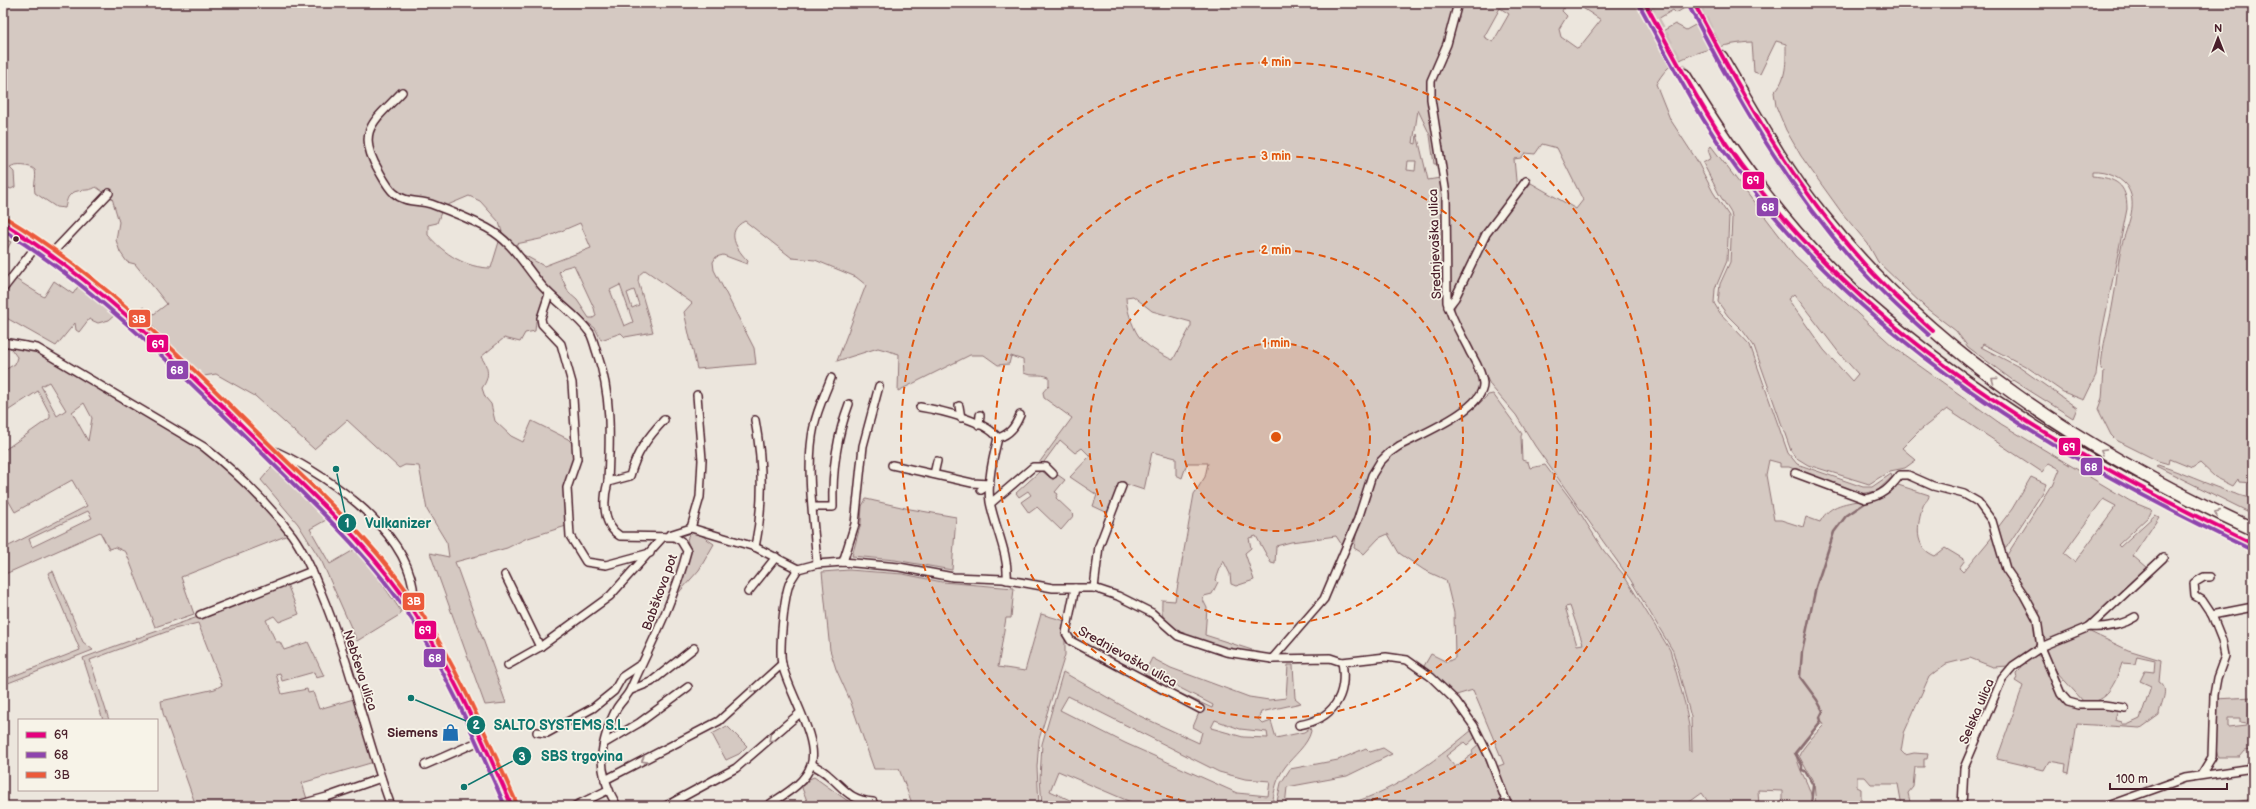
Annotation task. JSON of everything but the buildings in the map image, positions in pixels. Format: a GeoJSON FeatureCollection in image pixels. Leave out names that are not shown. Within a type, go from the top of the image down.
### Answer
{"type":"FeatureCollection","features":[{"type":"Feature","properties":{"kind":"highway"},"geometry":{"type":"LineString","coordinates":[[1721,57],[1782,160],[1818,210],[1866,268],[1929,327],[1996,381],[2097,448],[2198,504],[2253,529]]}},
{"type":"Feature","properties":{"kind":"highway"},"geometry":{"type":"LineString","coordinates":[[1684,75],[1717,128],[1763,192],[1822,260],[1863,300],[1946,367],[2099,465],[2194,517],[2253,544]]}},
{"type":"Feature","properties":{"kind":"main road"},"geometry":{"type":"LineString","coordinates":[[3,223],[52,253],[93,283],[134,320],[263,446],[370,554],[414,612],[482,740],[512,806]]}},
{"type":"Feature","properties":{"kind":"street","name":"Srednjevaška ulica"},"geometry":{"type":"LineString","coordinates":[[1272,659],[1324,599],[1358,519],[1372,476],[1380,462],[1389,452],[1399,446],[1467,410],[1480,396],[1483,384],[1480,372],[1452,319],[1448,307],[1446,292],[1446,194],[1431,100],[1430,81],[1447,44],[1458,3]]}},
{"type":"Feature","properties":{"kind":"street"},"geometry":{"type":"LineString","coordinates":[[402,92],[385,107],[372,124],[368,136],[370,157],[394,193],[408,201],[430,204],[488,228],[511,245],[549,294],[574,315],[590,334],[601,365],[610,407],[608,482],[605,493],[606,513],[613,532],[620,536],[663,537],[691,528],[755,547],[776,556],[798,569]]}},
{"type":"Feature","properties":{"kind":"street"},"geometry":{"type":"LineString","coordinates":[[1448,307],[1456,298],[1486,234],[1526,181]]}},
{"type":"Feature","properties":{"kind":"street"},"geometry":{"type":"LineString","coordinates":[[52,253],[74,232],[109,193]]}},
{"type":"Feature","properties":{"kind":"street"},"geometry":{"type":"LineString","coordinates":[[3,289],[38,244]]}},
{"type":"Feature","properties":{"kind":"street","name":"Babškova pot"},"geometry":{"type":"LineString","coordinates":[[549,294],[541,318],[542,324],[557,338],[561,344],[572,382],[577,459],[567,488],[570,536],[586,562],[606,565],[650,553]]}},
{"type":"Feature","properties":{"kind":"street","name":"Nebčeva ulica"},"geometry":{"type":"LineString","coordinates":[[3,342],[37,348],[204,447],[226,464],[261,499],[293,537],[312,571],[345,653],[381,778],[391,806]]}},
{"type":"Feature","properties":{"kind":"street"},"geometry":{"type":"LineString","coordinates":[[817,564],[810,463],[812,437],[817,415],[831,378]]}},
{"type":"Feature","properties":{"kind":"street"},"geometry":{"type":"LineString","coordinates":[[843,562],[855,524],[863,446],[879,386]]}},
{"type":"Feature","properties":{"kind":"street"},"geometry":{"type":"LineString","coordinates":[[691,528],[700,497],[702,460],[697,395]]}},
{"type":"Feature","properties":{"kind":"street"},"geometry":{"type":"LineString","coordinates":[[813,507],[833,507],[832,480],[836,453],[840,429],[849,404]]}},
{"type":"Feature","properties":{"kind":"street"},"geometry":{"type":"LineString","coordinates":[[959,406],[961,418]]}},
{"type":"Feature","properties":{"kind":"street"},"geometry":{"type":"LineString","coordinates":[[920,407],[961,418],[994,432],[998,438],[990,484],[991,503],[1008,568],[1007,580]]}},
{"type":"Feature","properties":{"kind":"street"},"geometry":{"type":"LineString","coordinates":[[979,426],[980,415]]}},
{"type":"Feature","properties":{"kind":"street"},"geometry":{"type":"LineString","coordinates":[[998,438],[1007,435],[1013,428],[1020,415]]}},
{"type":"Feature","properties":{"kind":"street"},"geometry":{"type":"LineString","coordinates":[[608,482],[630,476],[635,459],[649,436],[664,420]]}},
{"type":"Feature","properties":{"kind":"street"},"geometry":{"type":"LineString","coordinates":[[754,420],[761,454],[761,518],[755,547]]}},
{"type":"Feature","properties":{"kind":"street"},"geometry":{"type":"LineString","coordinates":[[263,446],[291,458],[312,470],[340,490],[370,516],[386,533],[409,574],[413,588],[414,612]]}},
{"type":"Feature","properties":{"kind":"street"},"geometry":{"type":"LineString","coordinates":[[934,474],[937,461]]}},
{"type":"Feature","properties":{"kind":"street"},"geometry":{"type":"LineString","coordinates":[[892,465],[972,483],[990,484]]}},
{"type":"Feature","properties":{"kind":"street"},"geometry":{"type":"LineString","coordinates":[[991,503],[1033,467],[1046,467],[1053,474]]}},
{"type":"Feature","properties":{"kind":"street"},"geometry":{"type":"LineString","coordinates":[[1795,473],[1866,499],[1878,497],[1890,488],[1900,475],[1908,475],[1933,486],[1964,494],[1978,502],[1992,521],[1999,538],[2006,569],[2024,595],[2037,619],[2041,647],[2060,694],[2068,702],[2079,705],[2104,704],[2125,708]]}},
{"type":"Feature","properties":{"kind":"street"},"geometry":{"type":"LineString","coordinates":[[981,490],[990,484]]}},
{"type":"Feature","properties":{"kind":"street"},"geometry":{"type":"LineString","coordinates":[[1094,588],[1099,546],[1122,486]]}},
{"type":"Feature","properties":{"kind":"street","name":"Babškova pot"},"geometry":{"type":"LineString","coordinates":[[508,665],[540,647],[610,596],[663,537],[674,537],[681,541],[686,550],[652,644],[640,664],[631,690],[617,709],[604,743],[602,757],[605,780],[608,790],[617,806]]}},
{"type":"Feature","properties":{"kind":"street"},"geometry":{"type":"LineString","coordinates":[[748,592],[776,556]]}},
{"type":"Feature","properties":{"kind":"street"},"geometry":{"type":"LineString","coordinates":[[2089,627],[2163,558]]}},
{"type":"Feature","properties":{"kind":"street"},"geometry":{"type":"LineString","coordinates":[[767,806],[792,790],[805,776],[812,764],[812,740],[800,713],[782,664],[782,629],[787,591],[790,582],[798,569],[817,564],[843,562],[898,567],[953,577],[1007,580],[1039,586],[1094,588],[1118,596],[1152,613],[1173,632],[1190,641],[1243,655],[1272,659],[1330,658],[1342,662],[1386,657],[1407,660],[1448,691],[1474,726],[1489,756],[1508,806]]}},
{"type":"Feature","properties":{"kind":"street"},"geometry":{"type":"LineString","coordinates":[[200,615],[312,571]]}},
{"type":"Feature","properties":{"kind":"street"},"geometry":{"type":"LineString","coordinates":[[505,575],[540,647]]}},
{"type":"Feature","properties":{"kind":"street"},"geometry":{"type":"LineString","coordinates":[[2201,775],[2212,757],[2214,695],[2217,678],[2225,656],[2222,640],[2212,615],[2202,600],[2196,596],[2194,583],[2204,577],[2210,577]]}},
{"type":"Feature","properties":{"kind":"street","name":"Srednjevaška ulica"},"geometry":{"type":"LineString","coordinates":[[1076,588],[1066,633],[1072,641],[1200,709]]}},
{"type":"Feature","properties":{"kind":"street"},"geometry":{"type":"LineString","coordinates":[[2212,615],[2253,607]]}},
{"type":"Feature","properties":{"kind":"street"},"geometry":{"type":"LineString","coordinates":[[2089,627],[2101,628],[2116,625],[2135,617]]}},
{"type":"Feature","properties":{"kind":"street","name":"Selska ulica"},"geometry":{"type":"LineString","coordinates":[[1962,806],[1964,768],[2002,679],[2024,656],[2041,647],[2089,627]]}},
{"type":"Feature","properties":{"kind":"street"},"geometry":{"type":"LineString","coordinates":[[631,690],[651,682],[694,648]]}},
{"type":"Feature","properties":{"kind":"street"},"geometry":{"type":"LineString","coordinates":[[1299,725],[1313,723],[1336,705],[1344,684],[1342,662]]}},
{"type":"Feature","properties":{"kind":"street","name":"Babškova pot"},"geometry":{"type":"LineString","coordinates":[[537,732],[547,733],[593,708],[614,691],[622,677],[640,664]]}},
{"type":"Feature","properties":{"kind":"street"},"geometry":{"type":"LineString","coordinates":[[605,780],[719,721],[782,664]]}},
{"type":"Feature","properties":{"kind":"street"},"geometry":{"type":"LineString","coordinates":[[604,743],[639,723],[688,687]]}},
{"type":"Feature","properties":{"kind":"street"},"geometry":{"type":"LineString","coordinates":[[666,806],[736,768],[800,713]]}},
{"type":"Feature","properties":{"kind":"street"},"geometry":{"type":"LineString","coordinates":[[425,765],[482,740]]}},
{"type":"Feature","properties":{"kind":"street"},"geometry":{"type":"LineString","coordinates":[[812,764],[828,774],[849,795],[860,801],[873,802]]}},
{"type":"Feature","properties":{"kind":"street"},"geometry":{"type":"LineString","coordinates":[[2108,806],[2126,804],[2173,781],[2201,775],[2253,768]]}},
{"type":"Feature","properties":{"kind":"street"},"geometry":{"type":"LineString","coordinates":[[294,806],[327,797],[381,778]]}},
{"type":"Feature","properties":{"kind":"street"},"geometry":{"type":"LineString","coordinates":[[575,806],[608,790]]}},
{"type":"Feature","properties":{"kind":"shaded area"},"geometry":{"type":"Polygon","coordinates":[[[3,3],[1455,3],[1449,30],[1428,80],[1429,106],[1438,164],[1434,164],[1430,135],[1418,110],[1413,143],[1416,144],[1417,134],[1428,180],[1440,178],[1452,323],[1475,369],[1479,379],[1479,388],[1469,407],[1378,461],[1346,545],[1342,545],[1336,536],[1291,542],[1276,546],[1275,564],[1271,563],[1256,536],[1249,538],[1251,548],[1245,553],[1254,580],[1236,586],[1231,584],[1230,574],[1223,560],[1216,580],[1218,582],[1212,594],[1204,596],[1203,600],[1207,608],[1205,635],[1252,650],[1251,654],[1215,647],[1180,635],[1171,627],[1162,614],[1162,600],[1175,601],[1194,494],[1205,477],[1208,463],[1187,463],[1182,478],[1176,475],[1176,458],[1152,452],[1144,490],[1120,482],[1108,513],[1093,506],[1097,495],[1070,477],[1090,456],[1082,448],[1075,453],[1060,440],[1041,466],[1039,463],[1072,418],[1044,398],[1043,392],[1049,385],[1049,377],[1024,373],[1023,360],[1011,356],[1009,364],[998,365],[984,355],[970,355],[898,391],[899,354],[878,348],[837,361],[866,285],[856,277],[815,260],[792,258],[745,221],[735,230],[734,241],[740,252],[748,261],[747,264],[723,255],[716,257],[713,262],[714,270],[754,348],[756,364],[697,369],[684,312],[692,303],[645,270],[639,275],[638,281],[653,332],[625,337],[621,333],[601,340],[595,328],[553,297],[542,303],[541,320],[536,321],[535,331],[525,333],[520,342],[504,338],[481,357],[488,372],[485,384],[482,388],[485,397],[491,404],[495,421],[511,436],[523,442],[532,421],[568,439],[576,447],[577,454],[571,466],[566,526],[525,539],[507,548],[455,562],[506,703],[485,705],[430,553],[449,557],[447,543],[427,510],[419,466],[405,465],[399,468],[347,420],[314,449],[255,396],[216,374],[204,376],[139,313],[143,307],[154,314],[167,304],[135,264],[127,262],[120,252],[116,240],[119,222],[112,198],[96,187],[89,190],[72,193],[68,198],[65,208],[56,207],[35,193],[34,187],[36,176],[33,168],[19,166],[10,168],[14,172],[15,187],[11,189],[6,187],[3,182],[3,3]],[[1408,161],[1407,170],[1415,171],[1416,161],[1408,161]],[[469,196],[443,207],[437,223],[428,225],[428,235],[448,254],[473,266],[491,268],[502,232],[499,222],[480,201],[469,196]],[[580,223],[545,238],[516,244],[522,254],[544,266],[591,248],[580,223]],[[574,265],[563,268],[559,272],[569,293],[577,300],[589,318],[596,316],[594,308],[574,265]],[[620,285],[610,290],[624,326],[633,322],[620,285]],[[634,290],[627,293],[632,308],[639,305],[634,290]],[[1133,296],[1126,297],[1132,322],[1141,339],[1154,350],[1173,360],[1191,326],[1191,322],[1152,311],[1133,296]]]}},
{"type":"Feature","properties":{"kind":"shaded area"},"geometry":{"type":"Polygon","coordinates":[[[1461,3],[1566,3],[1562,11],[1567,16],[1559,29],[1561,37],[1578,49],[1601,20],[1575,3],[2253,3],[2253,483],[2239,482],[2238,479],[2233,486],[2215,477],[2200,463],[2192,468],[2170,459],[2169,464],[2158,461],[2116,440],[2111,435],[2098,409],[2102,398],[2104,371],[2101,370],[2103,352],[2120,254],[2130,220],[2132,206],[2132,199],[2128,187],[2119,179],[2109,174],[2092,172],[2092,176],[2108,178],[2122,188],[2125,194],[2127,209],[2101,337],[2096,375],[2084,400],[2063,392],[2027,367],[1983,344],[1981,347],[2019,367],[2077,408],[2073,418],[2011,379],[1968,347],[1956,331],[1926,308],[1878,262],[1868,244],[1842,213],[1801,156],[1786,130],[1776,106],[1774,92],[1784,76],[1786,44],[1776,41],[1760,74],[1754,72],[1752,42],[1731,44],[1684,58],[1674,63],[1667,69],[1656,84],[1670,119],[1696,159],[1713,192],[1729,216],[1727,261],[1715,289],[1714,303],[1720,313],[1750,345],[1788,453],[1797,464],[1863,487],[1872,487],[1891,474],[1892,477],[1877,491],[1859,494],[1789,467],[1780,467],[1780,463],[1769,460],[1766,475],[1774,520],[1781,520],[1803,527],[1806,517],[1820,522],[1829,511],[1834,508],[1845,503],[1868,498],[1892,483],[1929,495],[1923,506],[1918,528],[1918,535],[1923,547],[1935,556],[1945,548],[1965,560],[1959,568],[1963,572],[1993,536],[2036,624],[2038,637],[2036,645],[2009,666],[1993,667],[1970,658],[1946,664],[1929,677],[1904,733],[1901,751],[1905,755],[1914,753],[1928,754],[1927,759],[1924,759],[1924,767],[1915,767],[1913,787],[1908,793],[1911,806],[1902,806],[1898,784],[1871,784],[1865,777],[1857,777],[1857,787],[1861,789],[1861,806],[1816,806],[1814,783],[1799,756],[1806,745],[1824,725],[1822,721],[1796,754],[1810,791],[1813,806],[1782,806],[1782,791],[1758,790],[1759,806],[1711,806],[1702,793],[1684,806],[1511,806],[1496,767],[1504,764],[1473,690],[1453,696],[1424,666],[1431,654],[1447,662],[1455,658],[1454,613],[1446,580],[1424,570],[1399,553],[1388,534],[1379,538],[1364,554],[1354,548],[1366,497],[1385,461],[1393,453],[1476,407],[1488,395],[1493,394],[1522,434],[1522,460],[1528,462],[1530,468],[1545,465],[1575,505],[1604,551],[1623,574],[1670,650],[1685,704],[1689,726],[1690,751],[1692,752],[1691,717],[1673,651],[1630,579],[1535,446],[1516,415],[1491,386],[1452,313],[1483,245],[1495,226],[1531,183],[1576,209],[1583,200],[1557,148],[1542,144],[1535,154],[1525,153],[1521,158],[1514,159],[1517,191],[1492,223],[1454,298],[1450,299],[1450,258],[1433,85],[1452,38],[1461,3]],[[1688,6],[1676,13],[1673,10],[1651,23],[1659,33],[1675,24],[1686,30],[1706,19],[1688,6]],[[1500,8],[1484,37],[1493,42],[1509,14],[1500,8]],[[1570,606],[1565,607],[1577,645],[1583,644],[1570,606]]]}},
{"type":"Feature","properties":{"kind":"shaded area"},"geometry":{"type":"Polygon","coordinates":[[[1711,146],[1795,256],[1896,349],[2001,424],[2130,501],[2152,510],[2149,516],[2118,545],[2120,547],[2155,515],[2159,517],[2133,556],[2147,568],[2088,624],[2051,641],[2047,640],[2043,634],[2038,614],[2040,612],[2039,610],[2036,611],[2012,577],[2007,562],[2007,555],[2050,487],[2053,486],[2060,469],[2049,463],[2042,472],[1947,409],[1918,432],[1902,448],[1916,460],[1905,468],[1890,471],[1869,484],[1808,465],[1795,457],[1791,451],[1754,346],[1718,302],[1720,284],[1730,262],[1732,218],[1731,213],[1703,163],[1711,158],[1708,150],[1711,146]],[[1794,294],[1788,299],[1824,350],[1852,381],[1858,374],[1840,354],[1794,294]],[[2103,499],[2064,553],[2075,562],[2116,506],[2103,499]]]}},
{"type":"Feature","properties":{"kind":"shaded area"},"geometry":{"type":"Polygon","coordinates":[[[3,238],[11,242],[3,257],[3,238]]]}},
{"type":"Feature","properties":{"kind":"shaded area"},"geometry":{"type":"Polygon","coordinates":[[[14,278],[44,297],[54,281],[73,294],[79,285],[115,315],[109,320],[98,323],[89,319],[79,332],[76,330],[75,323],[56,346],[3,316],[3,292],[14,278]]]}},
{"type":"Feature","properties":{"kind":"shaded area"},"geometry":{"type":"Polygon","coordinates":[[[9,346],[23,347],[36,352],[139,409],[172,430],[205,452],[235,477],[263,504],[288,535],[181,577],[194,614],[155,627],[126,552],[115,547],[109,549],[100,532],[3,575],[3,549],[87,506],[72,480],[15,512],[3,491],[3,451],[50,418],[50,414],[38,391],[3,414],[3,371],[15,364],[17,357],[9,346]],[[49,382],[41,386],[57,416],[66,410],[49,382]],[[84,403],[72,412],[88,441],[92,418],[84,403]],[[88,511],[29,539],[32,547],[92,518],[88,511]]]}},
{"type":"Feature","properties":{"kind":"shaded area"},"geometry":{"type":"Polygon","coordinates":[[[2158,465],[2229,492],[2253,499],[2253,514],[2156,466],[2158,465]]]}},
{"type":"Feature","properties":{"kind":"shaded area"},"geometry":{"type":"Polygon","coordinates":[[[272,467],[326,520],[310,529],[330,564],[354,550],[376,575],[401,611],[401,614],[357,641],[322,562],[298,524],[261,480],[272,467]]]}},
{"type":"Feature","properties":{"kind":"shaded area"},"geometry":{"type":"Polygon","coordinates":[[[1042,471],[1053,480],[1058,475],[1065,480],[1055,492],[1058,494],[1056,498],[1074,515],[1061,530],[1037,507],[1029,513],[1021,502],[1031,495],[1028,491],[1019,497],[1016,493],[1042,471]]]}},
{"type":"Feature","properties":{"kind":"shaded area"},"geometry":{"type":"Polygon","coordinates":[[[2031,477],[2046,484],[2043,492],[2006,548],[2003,548],[1996,530],[2012,509],[2031,477]]]}},
{"type":"Feature","properties":{"kind":"shaded area"},"geometry":{"type":"Polygon","coordinates":[[[866,499],[956,517],[952,570],[895,560],[852,556],[861,523],[862,506],[866,499]]]}},
{"type":"Feature","properties":{"kind":"shaded area"},"geometry":{"type":"Polygon","coordinates":[[[691,528],[714,544],[699,570],[674,598],[691,551],[687,540],[691,528]]]}},
{"type":"Feature","properties":{"kind":"shaded area"},"geometry":{"type":"Polygon","coordinates":[[[849,570],[903,574],[942,582],[1014,588],[1011,618],[1006,618],[998,667],[1025,671],[1041,614],[1069,622],[1065,641],[1065,655],[1039,739],[1037,767],[1039,806],[913,806],[899,769],[874,769],[850,700],[836,669],[830,650],[822,572],[849,570]]]}},
{"type":"Feature","properties":{"kind":"shaded area"},"geometry":{"type":"Polygon","coordinates":[[[53,571],[83,642],[93,650],[3,685],[3,680],[80,650],[48,573],[53,571]]]}},
{"type":"Feature","properties":{"kind":"shaded area"},"geometry":{"type":"Polygon","coordinates":[[[287,584],[299,614],[279,622],[274,616],[266,620],[276,642],[280,642],[284,650],[308,642],[324,676],[316,678],[314,672],[282,681],[280,673],[276,674],[282,694],[307,689],[308,693],[313,692],[319,709],[357,698],[374,762],[302,783],[307,799],[297,806],[196,806],[163,713],[161,701],[215,689],[222,685],[198,623],[174,629],[90,660],[109,719],[103,719],[83,658],[287,584]]]}},
{"type":"Feature","properties":{"kind":"shaded area"},"geometry":{"type":"Polygon","coordinates":[[[2086,630],[2128,650],[2161,660],[2159,682],[2164,688],[2165,692],[2159,715],[2141,728],[2077,724],[2069,773],[2065,772],[2066,764],[2049,761],[2044,770],[1997,759],[2023,686],[2015,681],[2017,678],[2016,673],[2020,669],[2021,664],[2035,655],[2043,657],[2062,700],[2118,710],[2115,720],[2122,722],[2122,725],[2127,725],[2140,719],[2151,686],[2140,681],[2145,671],[2154,672],[2155,660],[2137,656],[2135,664],[2122,663],[2117,677],[2105,696],[2092,702],[2084,702],[2057,672],[2045,651],[2046,648],[2086,630]]]}},
{"type":"Feature","properties":{"kind":"shaded area"},"geometry":{"type":"Polygon","coordinates":[[[1152,658],[1171,668],[1249,697],[1269,700],[1286,698],[1288,665],[1293,665],[1295,698],[1301,703],[1261,712],[1258,719],[1263,724],[1271,721],[1276,738],[1304,732],[1310,728],[1311,731],[1304,746],[1279,776],[1272,806],[1140,806],[1058,771],[1050,791],[1083,806],[1042,806],[1040,778],[1042,744],[1063,672],[1140,716],[1199,743],[1202,732],[1193,727],[1201,708],[1141,680],[1152,658]],[[1151,673],[1149,679],[1212,708],[1213,705],[1151,673]],[[1068,696],[1060,710],[1125,743],[1237,793],[1268,796],[1270,781],[1245,779],[1219,772],[1068,696]],[[1215,720],[1211,728],[1243,737],[1268,738],[1267,732],[1240,729],[1215,720]]]}},
{"type":"Feature","properties":{"kind":"shaded area"},"geometry":{"type":"Polygon","coordinates":[[[2253,697],[2253,750],[2245,751],[2240,757],[2218,757],[2215,745],[2215,699],[2253,697]],[[2228,718],[2228,727],[2246,725],[2246,723],[2240,722],[2240,718],[2228,718]]]}},
{"type":"Feature","properties":{"kind":"shaded area"},"geometry":{"type":"Polygon","coordinates":[[[727,726],[747,746],[739,754],[726,760],[712,734],[727,726]]]}},
{"type":"Feature","properties":{"kind":"shaded area"},"geometry":{"type":"Polygon","coordinates":[[[1472,730],[1476,737],[1467,745],[1464,742],[1446,756],[1455,767],[1473,754],[1472,750],[1479,744],[1505,806],[1339,806],[1358,801],[1394,786],[1426,766],[1472,730]]]}},
{"type":"Feature","properties":{"kind":"shaded area"},"geometry":{"type":"Polygon","coordinates":[[[1366,748],[1370,752],[1383,748],[1392,754],[1347,776],[1287,787],[1285,806],[1276,806],[1281,783],[1290,769],[1338,760],[1366,748]]]}},
{"type":"Feature","properties":{"kind":"shaded area"},"geometry":{"type":"Polygon","coordinates":[[[814,777],[855,806],[809,806],[802,788],[809,779],[814,777]]]}},
{"type":"Feature","properties":{"kind":"shaded area"},"geometry":{"type":"Polygon","coordinates":[[[2253,799],[2253,806],[2211,806],[2253,799]]]}},
{"type":"Feature","properties":{"kind":"waterway"},"geometry":{"type":"LineString","coordinates":[[1811,806],[1813,785],[1805,771],[1802,770],[1802,765],[1795,753],[1821,721],[1820,717],[1823,711],[1800,677],[1802,652],[1816,587],[1834,532],[1846,516],[1868,501]]}},
{"type":"Feature","properties":{"kind":"tunnel"},"geometry":{"type":"LineString","coordinates":[[1645,3],[1684,75]]}},
{"type":"Feature","properties":{"kind":"tunnel"},"geometry":{"type":"LineString","coordinates":[[1694,3],[1721,57]]}},
{"type":"Feature","properties":{"kind":"transit line","name":"69"},"geometry":{"type":"LineString","coordinates":[[1645,3],[1702,106],[1727,146],[1792,228],[1848,285],[1909,338],[1973,386],[2040,430],[2110,471],[2253,544]]}},
{"type":"Feature","properties":{"kind":"transit line","name":"69"},"geometry":{"type":"LineString","coordinates":[[1694,3],[1749,104],[1790,168],[1812,199],[1835,230],[1868,269],[1933,331]]}},
{"type":"Feature","properties":{"kind":"transit line","name":"68"},"geometry":{"type":"LineString","coordinates":[[1640,6],[1697,109],[1722,149],[1787,231],[1844,289],[1905,342],[1969,390],[2036,434],[2106,475],[2250,549]]}},
{"type":"Feature","properties":{"kind":"transit line","name":"68"},"geometry":{"type":"LineString","coordinates":[[1689,6],[1744,107],[1764,140],[1807,203],[1830,234],[1864,273],[1929,335]]}},
{"type":"Feature","properties":{"kind":"transit line","name":"3B"},"geometry":{"type":"LineString","coordinates":[[6,218],[43,242],[78,268],[143,322],[205,380],[328,501],[386,563],[419,609],[447,656],[472,705],[517,804]]}},
{"type":"Feature","properties":{"kind":"transit line","name":"69"},"geometry":{"type":"LineString","coordinates":[[3,223],[40,247],[75,273],[108,299],[139,327],[201,385],[303,485],[343,525],[381,567],[414,612],[442,659],[467,707],[512,806]]}},
{"type":"Feature","properties":{"kind":"transit line","name":"68"},"geometry":{"type":"LineString","coordinates":[[3,230],[72,278],[136,332],[227,418],[356,548],[393,592],[423,637],[461,708],[505,806]]}},
{"type":"Feature","properties":{"kind":"place","name":"Vulkanizer"},"geometry":{"type":"Point","coordinates":[336,469]}},
{"type":"Feature","properties":{"kind":"place","name":"SALTO SYSTEMS S.L."},"geometry":{"type":"Point","coordinates":[411,698]}},
{"type":"Feature","properties":{"kind":"place","name":"Siemens"},"geometry":{"type":"Point","coordinates":[451,732]}},
{"type":"Feature","properties":{"kind":"place","name":"SBS trgovina"},"geometry":{"type":"Point","coordinates":[464,787]}}]}
